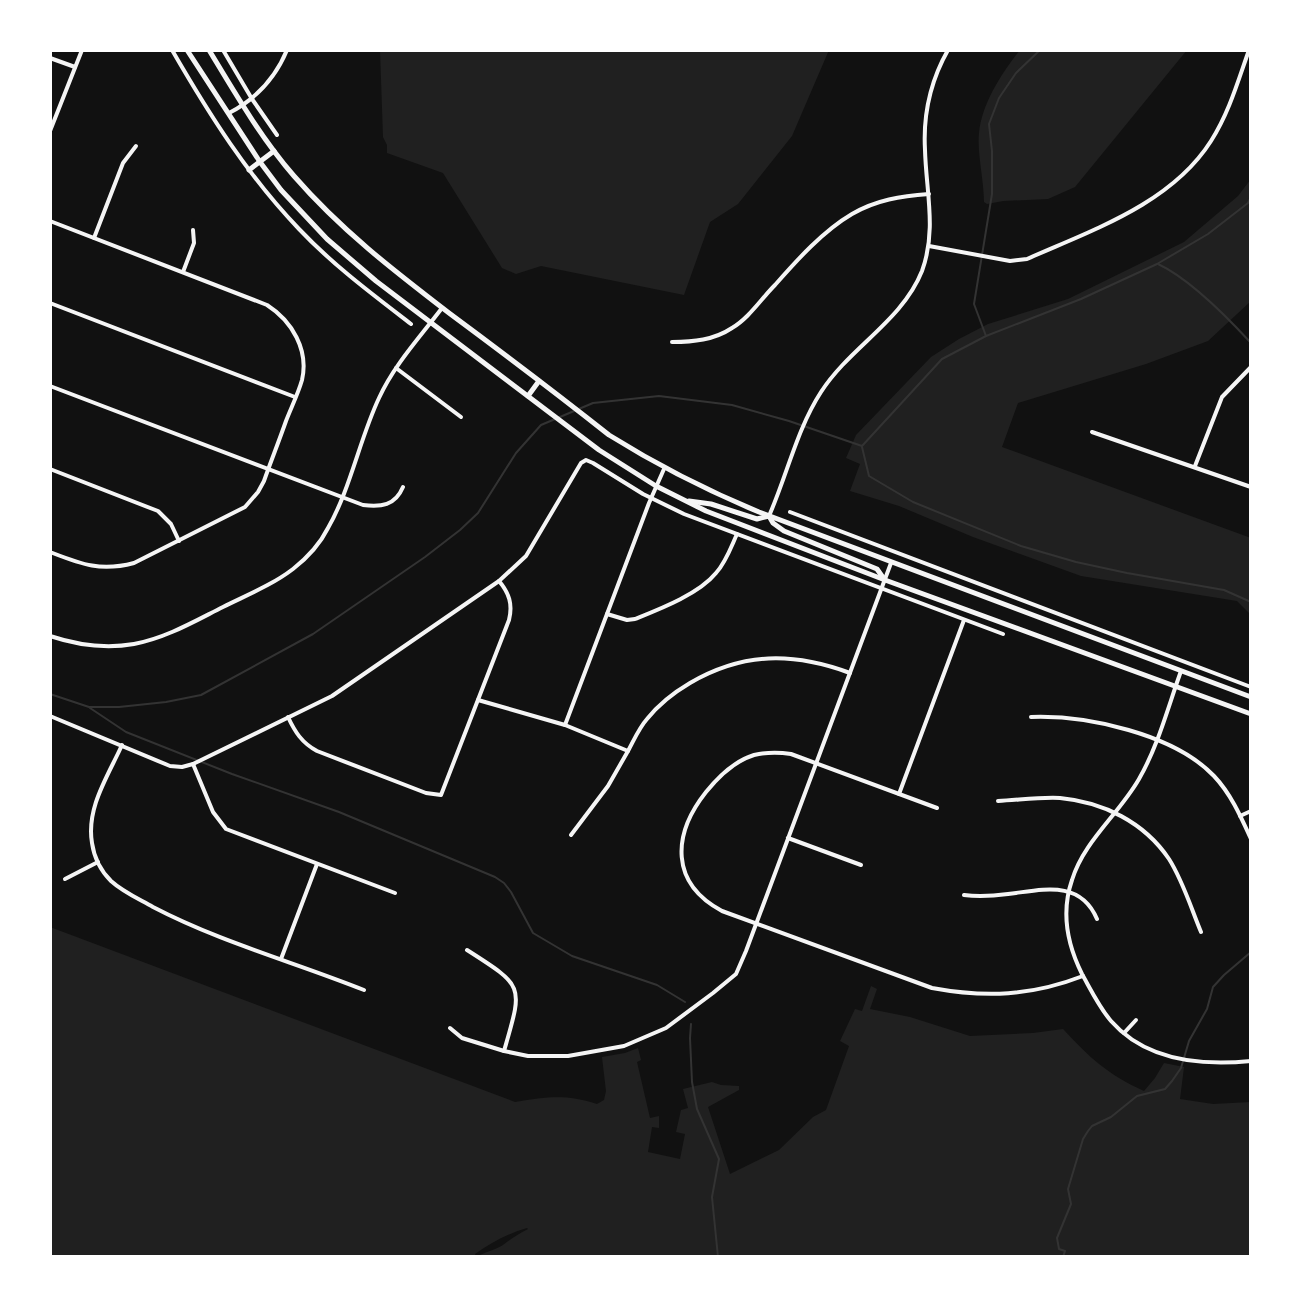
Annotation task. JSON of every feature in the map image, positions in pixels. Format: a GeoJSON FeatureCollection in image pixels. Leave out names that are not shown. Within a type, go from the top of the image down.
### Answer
{"type":"FeatureCollection","features":[{"type":"Feature","properties":{"kind":"main road"},"geometry":{"type":"LineString","coordinates":[[187,50],[260,162],[281,190],[327,239],[401,300],[599,450],[656,486],[706,511],[885,580],[1251,714]]}},
{"type":"Feature","properties":{"kind":"main road"},"geometry":{"type":"LineString","coordinates":[[209,50],[274,151],[340,225],[380,260],[609,435],[664,469],[717,495],[1251,697]]}},
{"type":"Feature","properties":{"kind":"main road"},"geometry":{"type":"LineString","coordinates":[[249,170],[274,151]]}},
{"type":"Feature","properties":{"kind":"main road"},"geometry":{"type":"LineString","coordinates":[[528,396],[539,381]]}},
{"type":"Feature","properties":{"kind":"main road"},"geometry":{"type":"LineString","coordinates":[[684,500],[711,504],[757,519],[769,516]]}},
{"type":"Feature","properties":{"kind":"main road"},"geometry":{"type":"LineString","coordinates":[[769,516],[784,531],[877,569],[885,580]]}},
{"type":"Feature","properties":{"kind":"street"},"geometry":{"type":"LineString","coordinates":[[50,131],[82,50]]}},
{"type":"Feature","properties":{"kind":"street"},"geometry":{"type":"LineString","coordinates":[[172,50],[217,124],[286,215],[348,274],[411,324]]}},
{"type":"Feature","properties":{"kind":"street"},"geometry":{"type":"LineString","coordinates":[[223,50],[277,135]]}},
{"type":"Feature","properties":{"kind":"street"},"geometry":{"type":"LineString","coordinates":[[227,114],[243,106],[271,80],[287,50]]}},
{"type":"Feature","properties":{"kind":"street"},"geometry":{"type":"LineString","coordinates":[[769,516],[822,390],[900,307],[919,277],[929,246],[931,218],[925,125],[935,78],[948,50]]}},
{"type":"Feature","properties":{"kind":"street"},"geometry":{"type":"LineString","coordinates":[[929,246],[1010,261],[1027,259],[1154,197],[1190,168],[1211,141],[1231,102],[1249,50]]}},
{"type":"Feature","properties":{"kind":"street"},"geometry":{"type":"LineString","coordinates":[[50,58],[75,67]]}},
{"type":"Feature","properties":{"kind":"street"},"geometry":{"type":"LineString","coordinates":[[94,238],[123,163],[136,146]]}},
{"type":"Feature","properties":{"kind":"street"},"geometry":{"type":"LineString","coordinates":[[672,342],[701,340],[732,328],[752,311],[798,260],[851,215],[876,202],[929,194]]}},
{"type":"Feature","properties":{"kind":"street"},"geometry":{"type":"LineString","coordinates":[[50,221],[259,301],[276,311],[291,327],[303,357],[303,376],[268,469],[258,492],[245,507],[134,563],[110,568],[83,564],[50,552]]}},
{"type":"Feature","properties":{"kind":"street"},"geometry":{"type":"LineString","coordinates":[[183,272],[194,243],[193,230]]}},
{"type":"Feature","properties":{"kind":"street"},"geometry":{"type":"LineString","coordinates":[[393,310],[401,300]]}},
{"type":"Feature","properties":{"kind":"street"},"geometry":{"type":"LineString","coordinates":[[50,303],[295,397]]}},
{"type":"Feature","properties":{"kind":"street"},"geometry":{"type":"LineString","coordinates":[[50,636],[80,644],[105,646],[155,639],[271,584],[292,570],[324,535],[376,403],[396,368],[442,307]]}},
{"type":"Feature","properties":{"kind":"street"},"geometry":{"type":"LineString","coordinates":[[1195,466],[1222,397],[1251,367]]}},
{"type":"Feature","properties":{"kind":"street"},"geometry":{"type":"LineString","coordinates":[[396,368],[461,417]]}},
{"type":"Feature","properties":{"kind":"street"},"geometry":{"type":"LineString","coordinates":[[50,386],[363,505],[389,504],[399,496],[403,487]]}},
{"type":"Feature","properties":{"kind":"street"},"geometry":{"type":"LineString","coordinates":[[1092,432],[1251,487]]}},
{"type":"Feature","properties":{"kind":"street"},"geometry":{"type":"LineString","coordinates":[[50,716],[170,766],[182,767],[208,757],[332,696],[499,581],[526,556],[581,463],[586,460],[684,514],[1003,634]]}},
{"type":"Feature","properties":{"kind":"street"},"geometry":{"type":"LineString","coordinates":[[50,469],[158,511],[171,524],[179,541]]}},
{"type":"Feature","properties":{"kind":"street"},"geometry":{"type":"LineString","coordinates":[[565,725],[664,469]]}},
{"type":"Feature","properties":{"kind":"street"},"geometry":{"type":"LineString","coordinates":[[790,512],[1251,687]]}},
{"type":"Feature","properties":{"kind":"street"},"geometry":{"type":"LineString","coordinates":[[821,535],[825,525]]}},
{"type":"Feature","properties":{"kind":"street"},"geometry":{"type":"LineString","coordinates":[[607,614],[635,619],[700,588],[716,573],[737,534]]}},
{"type":"Feature","properties":{"kind":"street"},"geometry":{"type":"LineString","coordinates":[[450,1028],[462,1038],[528,1056],[599,1052],[646,1038],[676,1021],[736,974],[891,563]]}},
{"type":"Feature","properties":{"kind":"street"},"geometry":{"type":"LineString","coordinates":[[288,717],[296,734],[317,751],[426,793],[441,795],[512,611],[507,592],[499,581]]}},
{"type":"Feature","properties":{"kind":"street"},"geometry":{"type":"LineString","coordinates":[[899,794],[965,619]]}},
{"type":"Feature","properties":{"kind":"street"},"geometry":{"type":"LineString","coordinates":[[1147,658],[1150,648]]}},
{"type":"Feature","properties":{"kind":"street"},"geometry":{"type":"LineString","coordinates":[[571,835],[608,786],[645,721],[667,698],[703,675],[755,659],[786,658],[824,663],[850,673]]}},
{"type":"Feature","properties":{"kind":"street"},"geometry":{"type":"LineString","coordinates":[[1181,671],[1139,779],[1080,859],[1068,892],[1066,917],[1069,942],[1083,976],[1105,1014],[1143,1047],[1183,1060],[1223,1064],[1251,1061]]}},
{"type":"Feature","properties":{"kind":"street"},"geometry":{"type":"LineString","coordinates":[[478,700],[565,725],[628,751]]}},
{"type":"Feature","properties":{"kind":"street"},"geometry":{"type":"LineString","coordinates":[[1031,717],[1097,721],[1185,753],[1206,768],[1228,793],[1251,839]]}},
{"type":"Feature","properties":{"kind":"street"},"geometry":{"type":"LineString","coordinates":[[122,745],[92,815],[91,841],[98,862],[112,882],[134,897],[184,922],[364,990]]}},
{"type":"Feature","properties":{"kind":"street"},"geometry":{"type":"LineString","coordinates":[[937,808],[791,754],[772,752],[752,756],[718,777],[694,808],[682,841],[684,873],[710,905],[912,982],[958,993],[983,995],[1021,993],[1083,976]]}},
{"type":"Feature","properties":{"kind":"street"},"geometry":{"type":"LineString","coordinates":[[194,763],[213,812],[226,829],[395,893]]}},
{"type":"Feature","properties":{"kind":"street"},"geometry":{"type":"LineString","coordinates":[[998,801],[1061,799],[1097,806],[1142,830],[1170,860],[1201,932]]}},
{"type":"Feature","properties":{"kind":"street"},"geometry":{"type":"LineString","coordinates":[[1240,816],[1251,811]]}},
{"type":"Feature","properties":{"kind":"street"},"geometry":{"type":"LineString","coordinates":[[788,838],[861,865]]}},
{"type":"Feature","properties":{"kind":"street"},"geometry":{"type":"LineString","coordinates":[[65,879],[98,862]]}},
{"type":"Feature","properties":{"kind":"street"},"geometry":{"type":"LineString","coordinates":[[281,959],[317,863]]}},
{"type":"Feature","properties":{"kind":"street"},"geometry":{"type":"LineString","coordinates":[[964,895],[979,897],[1048,889],[1068,892],[1089,903],[1097,919]]}},
{"type":"Feature","properties":{"kind":"street"},"geometry":{"type":"LineString","coordinates":[[467,950],[503,973],[516,989],[517,999],[504,1051]]}},
{"type":"Feature","properties":{"kind":"street"},"geometry":{"type":"LineString","coordinates":[[1124,1033],[1136,1020]]}},
{"type":"Feature","properties":{"kind":"shaded area"},"geometry":{"type":"Polygon","coordinates":[[[380,50],[829,50],[792,136],[738,204],[710,222],[684,295],[541,266],[516,274],[502,268],[443,173],[387,153],[383,137],[380,50]]]}},
{"type":"Feature","properties":{"kind":"shaded area"},"geometry":{"type":"Polygon","coordinates":[[[1020,50],[1187,50],[1075,187],[1048,199],[987,204],[984,202],[979,150],[981,122],[994,89],[1020,50]]]}},
{"type":"Feature","properties":{"kind":"shaded area"},"geometry":{"type":"Polygon","coordinates":[[[1251,179],[1251,301],[1208,341],[1146,364],[1018,403],[1002,447],[1251,538],[1251,615],[1237,601],[1081,576],[899,506],[850,491],[860,464],[846,458],[856,435],[931,357],[988,324],[1068,299],[1184,242],[1238,196],[1251,179]]]}},
{"type":"Feature","properties":{"kind":"shaded area"},"geometry":{"type":"Polygon","coordinates":[[[50,927],[515,1102],[556,1097],[597,1104],[604,1100],[606,1091],[602,1057],[638,1048],[641,1060],[637,1062],[650,1118],[659,1116],[659,1128],[652,1127],[648,1152],[680,1159],[685,1134],[676,1132],[681,1110],[688,1108],[683,1089],[712,1082],[739,1086],[739,1090],[708,1107],[730,1174],[779,1150],[813,1117],[826,1110],[849,1046],[840,1041],[855,1009],[862,1011],[871,986],[877,989],[870,1009],[910,1017],[970,1036],[1063,1029],[1100,1064],[1144,1091],[1164,1063],[1184,1067],[1180,1099],[1213,1104],[1251,1102],[1251,1257],[476,1257],[50,1257],[50,927]],[[528,1229],[493,1242],[475,1254],[476,1257],[500,1247],[528,1229]]]}},
{"type":"Feature","properties":{"kind":"waterway"},"geometry":{"type":"LineString","coordinates":[[986,336],[974,304],[992,194],[989,124],[999,98],[1016,73],[1040,50]]}},
{"type":"Feature","properties":{"kind":"waterway"},"geometry":{"type":"LineString","coordinates":[[50,694],[89,707],[166,702],[201,695],[313,634],[425,557],[478,513],[516,453],[541,425],[593,403],[659,396],[732,405],[862,446],[942,359],[986,336],[1081,299],[1157,264],[1208,234],[1248,203],[1251,197]]}},
{"type":"Feature","properties":{"kind":"waterway"},"geometry":{"type":"LineString","coordinates":[[1158,264],[1195,289],[1251,343]]}},
{"type":"Feature","properties":{"kind":"waterway"},"geometry":{"type":"LineString","coordinates":[[862,447],[869,476],[913,502],[1021,546],[1076,562],[1224,590],[1251,602]]}},
{"type":"Feature","properties":{"kind":"waterway"},"geometry":{"type":"LineString","coordinates":[[90,708],[126,732],[339,812],[495,877],[511,892],[533,933],[572,956],[657,985],[685,1002]]}},
{"type":"Feature","properties":{"kind":"waterway"},"geometry":{"type":"LineString","coordinates":[[1063,1257],[1065,1251],[1059,1249],[1057,1238],[1071,1204],[1068,1189],[1083,1139],[1092,1126],[1111,1117],[1137,1096],[1165,1089],[1181,1068],[1189,1041],[1207,1009],[1213,987],[1251,952]]}},
{"type":"Feature","properties":{"kind":"waterway"},"geometry":{"type":"LineString","coordinates":[[691,1024],[692,1082],[697,1109],[719,1159],[712,1197],[718,1257]]}}]}
